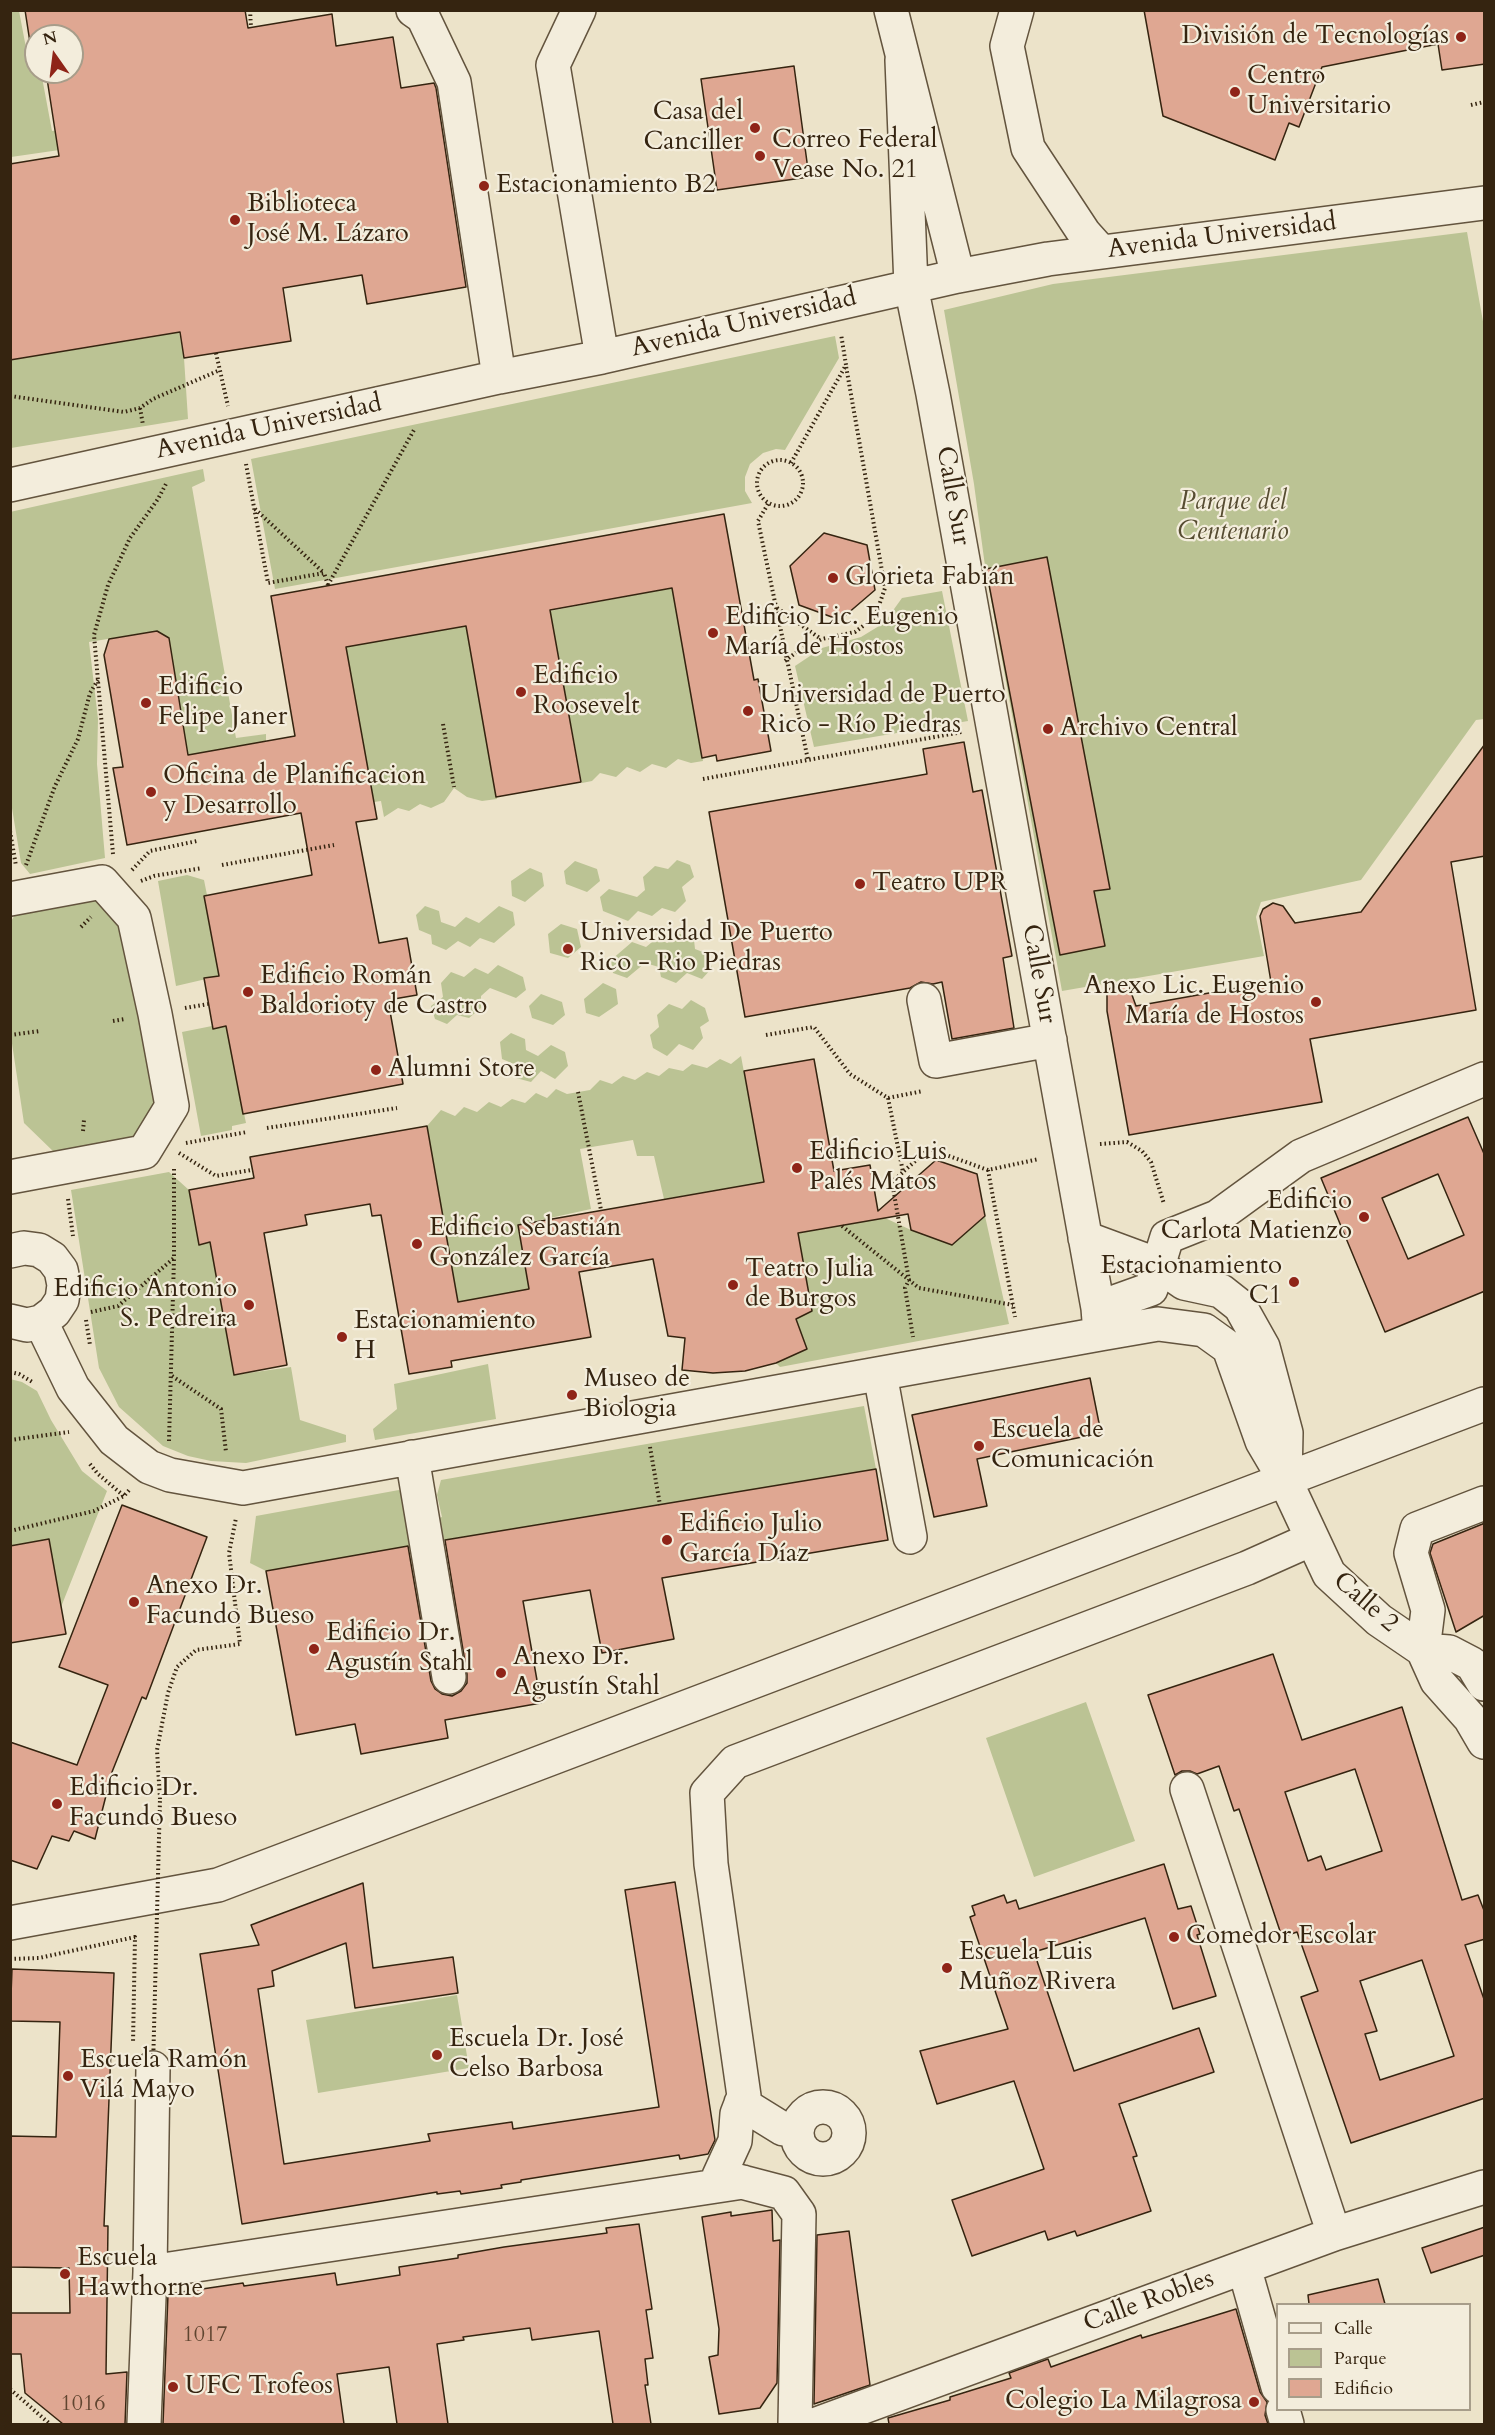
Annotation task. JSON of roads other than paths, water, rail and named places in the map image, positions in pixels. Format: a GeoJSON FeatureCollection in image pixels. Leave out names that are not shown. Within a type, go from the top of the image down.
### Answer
{"type":"FeatureCollection","features":[{"type":"Feature","properties":{"kind":"street"},"geometry":{"type":"LineString","coordinates":[[412,10],[423,17],[454,82],[499,377]]}},
{"type":"Feature","properties":{"kind":"street"},"geometry":{"type":"LineString","coordinates":[[579,10],[553,65],[602,357]]}},
{"type":"Feature","properties":{"kind":"street"},"geometry":{"type":"LineString","coordinates":[[891,10],[958,276]]}},
{"type":"Feature","properties":{"kind":"street"},"geometry":{"type":"LineString","coordinates":[[1017,10],[1007,46],[1028,148],[1084,233],[1101,252]]}},
{"type":"Feature","properties":{"kind":"street","name":"Calle Sur"},"geometry":{"type":"LineString","coordinates":[[902,60],[912,286],[1099,1321]]}},
{"type":"Feature","properties":{"kind":"street","name":"Avenida Universidad"},"geometry":{"type":"LineString","coordinates":[[10,485],[499,377],[602,357],[958,276],[1048,259],[1485,203]]}},
{"type":"Feature","properties":{"kind":"street"},"geometry":{"type":"LineString","coordinates":[[10,1177],[144,1152],[171,1106],[155,1014],[134,918],[102,882],[14,887]]}},
{"type":"Feature","properties":{"kind":"street"},"geometry":{"type":"LineString","coordinates":[[924,1000],[936,1061],[1050,1040]]}},
{"type":"Feature","properties":{"kind":"street"},"geometry":{"type":"LineString","coordinates":[[12,1242],[24,1248],[39,1250],[52,1258],[61,1270],[64,1285],[62,1300],[54,1312],[26,1322],[114,1440],[149,1467],[170,1475],[235,1474],[412,1457],[1021,1349],[1099,1321],[1151,1289],[1167,1237],[1217,1217],[1301,1156],[1485,1079]]}},
{"type":"Feature","properties":{"kind":"street"},"geometry":{"type":"LineString","coordinates":[[1085,1239],[1158,1265],[1184,1283],[1221,1291],[1240,1305],[1263,1347],[1286,1433],[1285,1480]]}},
{"type":"Feature","properties":{"kind":"street","name":"Calle 2"},"geometry":{"type":"LineString","coordinates":[[1099,1321],[1158,1324],[1204,1330],[1229,1348],[1262,1441],[1285,1480],[1329,1574],[1379,1620],[1423,1650],[1449,1652],[1472,1664],[1485,1684]]}},
{"type":"Feature","properties":{"kind":"street"},"geometry":{"type":"LineString","coordinates":[[880,1374],[910,1537]]}},
{"type":"Feature","properties":{"kind":"street"},"geometry":{"type":"LineString","coordinates":[[10,1923],[218,1885],[1485,1404]]}},
{"type":"Feature","properties":{"kind":"street"},"geometry":{"type":"LineString","coordinates":[[412,1457],[449,1677]]}},
{"type":"Feature","properties":{"kind":"street"},"geometry":{"type":"LineString","coordinates":[[1485,1503],[1418,1529],[1411,1553],[1428,1610],[1423,1650],[1437,1680],[1470,1718],[1485,1742]]}},
{"type":"Feature","properties":{"kind":"street"},"geometry":{"type":"LineString","coordinates":[[795,2424],[799,2214],[784,2193],[719,2176],[735,2141],[737,2114],[744,2096],[711,1864],[707,1793],[735,1762],[1247,1568],[1312,1539]]}},
{"type":"Feature","properties":{"kind":"street"},"geometry":{"type":"LineString","coordinates":[[1187,1789],[1334,2234]]}},
{"type":"Feature","properties":{"kind":"street"},"geometry":{"type":"LineString","coordinates":[[143,2056],[150,2272],[144,2424]]}},
{"type":"Feature","properties":{"kind":"street"},"geometry":{"type":"LineString","coordinates":[[741,2103],[783,2129],[796,2129]]}},
{"type":"Feature","properties":{"kind":"street"},"geometry":{"type":"LineString","coordinates":[[150,2272],[742,2182]]}},
{"type":"Feature","properties":{"kind":"street","name":"Calle Robles"},"geometry":{"type":"LineString","coordinates":[[817,2424],[1334,2234],[1485,2187]]}},
{"type":"Feature","properties":{"kind":"street"},"geometry":{"type":"LineString","coordinates":[[1244,2267],[1276,2380]]}},
{"type":"Feature","properties":{"kind":"place","name":"División de Tecnologías"},"geometry":{"type":"Point","coordinates":[1461,37]}},
{"type":"Feature","properties":{"kind":"place","name":"Centro Universitario"},"geometry":{"type":"Point","coordinates":[1235,92]}},
{"type":"Feature","properties":{"kind":"place","name":"Casa del Canciller"},"geometry":{"type":"Point","coordinates":[755,128]}},
{"type":"Feature","properties":{"kind":"place","name":"Correo Federal Vease No. 21"},"geometry":{"type":"Point","coordinates":[760,156]}},
{"type":"Feature","properties":{"kind":"place","name":"Estacionamiento B2"},"geometry":{"type":"Point","coordinates":[484,186]}},
{"type":"Feature","properties":{"kind":"place","name":"Biblioteca José M. Lázaro"},"geometry":{"type":"Point","coordinates":[235,220]}},
{"type":"Feature","properties":{"kind":"place","name":"Glorieta Fabián"},"geometry":{"type":"Point","coordinates":[833,578]}},
{"type":"Feature","properties":{"kind":"place","name":"Edificio Lic. Eugenio María de Hostos"},"geometry":{"type":"Point","coordinates":[713,633]}},
{"type":"Feature","properties":{"kind":"place","name":"Edificio Roosevelt"},"geometry":{"type":"Point","coordinates":[521,692]}},
{"type":"Feature","properties":{"kind":"place","name":"Edificio Felipe Janer"},"geometry":{"type":"Point","coordinates":[146,703]}},
{"type":"Feature","properties":{"kind":"place","name":"Universidad de Puerto Rico - Río Piedras"},"geometry":{"type":"Point","coordinates":[748,711]}},
{"type":"Feature","properties":{"kind":"place","name":"Archivo Central"},"geometry":{"type":"Point","coordinates":[1048,729]}},
{"type":"Feature","properties":{"kind":"place","name":"Oficina de Planificacion y Desarrollo"},"geometry":{"type":"Point","coordinates":[151,792]}},
{"type":"Feature","properties":{"kind":"place","name":"Teatro UPR"},"geometry":{"type":"Point","coordinates":[860,884]}},
{"type":"Feature","properties":{"kind":"place","name":"Universidad De Puerto Rico - Rio Piedras"},"geometry":{"type":"Point","coordinates":[568,949]}},
{"type":"Feature","properties":{"kind":"place","name":"Edificio Román Baldorioty de Castro"},"geometry":{"type":"Point","coordinates":[248,992]}},
{"type":"Feature","properties":{"kind":"place","name":"Anexo Lic. Eugenio María de Hostos"},"geometry":{"type":"Point","coordinates":[1316,1002]}},
{"type":"Feature","properties":{"kind":"place","name":"Alumni Store"},"geometry":{"type":"Point","coordinates":[376,1070]}},
{"type":"Feature","properties":{"kind":"place","name":"Edificio Luis Palés Matos"},"geometry":{"type":"Point","coordinates":[797,1168]}},
{"type":"Feature","properties":{"kind":"place","name":"Edificio Carlota Matienzo"},"geometry":{"type":"Point","coordinates":[1364,1217]}},
{"type":"Feature","properties":{"kind":"place","name":"Edificio Sebastián González García"},"geometry":{"type":"Point","coordinates":[417,1244]}},
{"type":"Feature","properties":{"kind":"place","name":"Estacionamiento C1"},"geometry":{"type":"Point","coordinates":[1294,1282]}},
{"type":"Feature","properties":{"kind":"place","name":"Teatro Julia de Burgos"},"geometry":{"type":"Point","coordinates":[733,1285]}},
{"type":"Feature","properties":{"kind":"place","name":"Edificio Antonio S. Pedreira"},"geometry":{"type":"Point","coordinates":[249,1305]}},
{"type":"Feature","properties":{"kind":"place","name":"Estacionamiento H"},"geometry":{"type":"Point","coordinates":[342,1337]}},
{"type":"Feature","properties":{"kind":"place","name":"Museo de Biologia"},"geometry":{"type":"Point","coordinates":[572,1395]}},
{"type":"Feature","properties":{"kind":"place","name":"Escuela de Comunicación"},"geometry":{"type":"Point","coordinates":[979,1446]}},
{"type":"Feature","properties":{"kind":"place","name":"Edificio Julio García Díaz"},"geometry":{"type":"Point","coordinates":[667,1540]}},
{"type":"Feature","properties":{"kind":"place","name":"Anexo Dr. Facundo Bueso"},"geometry":{"type":"Point","coordinates":[134,1602]}},
{"type":"Feature","properties":{"kind":"place","name":"Edificio Dr. Agustín Stahl"},"geometry":{"type":"Point","coordinates":[314,1649]}},
{"type":"Feature","properties":{"kind":"place","name":"Anexo Dr. Agustín Stahl"},"geometry":{"type":"Point","coordinates":[501,1673]}},
{"type":"Feature","properties":{"kind":"place","name":"Edificio Dr. Facundo Bueso"},"geometry":{"type":"Point","coordinates":[57,1804]}},
{"type":"Feature","properties":{"kind":"place","name":"Comedor Escolar"},"geometry":{"type":"Point","coordinates":[1174,1937]}},
{"type":"Feature","properties":{"kind":"place","name":"Escuela Luis Muñoz Rivera"},"geometry":{"type":"Point","coordinates":[947,1968]}},
{"type":"Feature","properties":{"kind":"place","name":"Escuela Dr. José Celso Barbosa"},"geometry":{"type":"Point","coordinates":[437,2055]}},
{"type":"Feature","properties":{"kind":"place","name":"Escuela Ramón Vilá Mayo"},"geometry":{"type":"Point","coordinates":[68,2076]}},
{"type":"Feature","properties":{"kind":"place","name":"Escuela Hawthorne"},"geometry":{"type":"Point","coordinates":[65,2274]}},
{"type":"Feature","properties":{"kind":"place","name":"UFC Trofeos"},"geometry":{"type":"Point","coordinates":[173,2387]}},
{"type":"Feature","properties":{"kind":"place","name":"Colegio La Milagrosa"},"geometry":{"type":"Point","coordinates":[1254,2402]}},
{"type":"Feature","properties":{"kind":"park label","name":"Parque del Centenario"},"geometry":{"type":"Point","coordinates":[1233,518]}}]}
